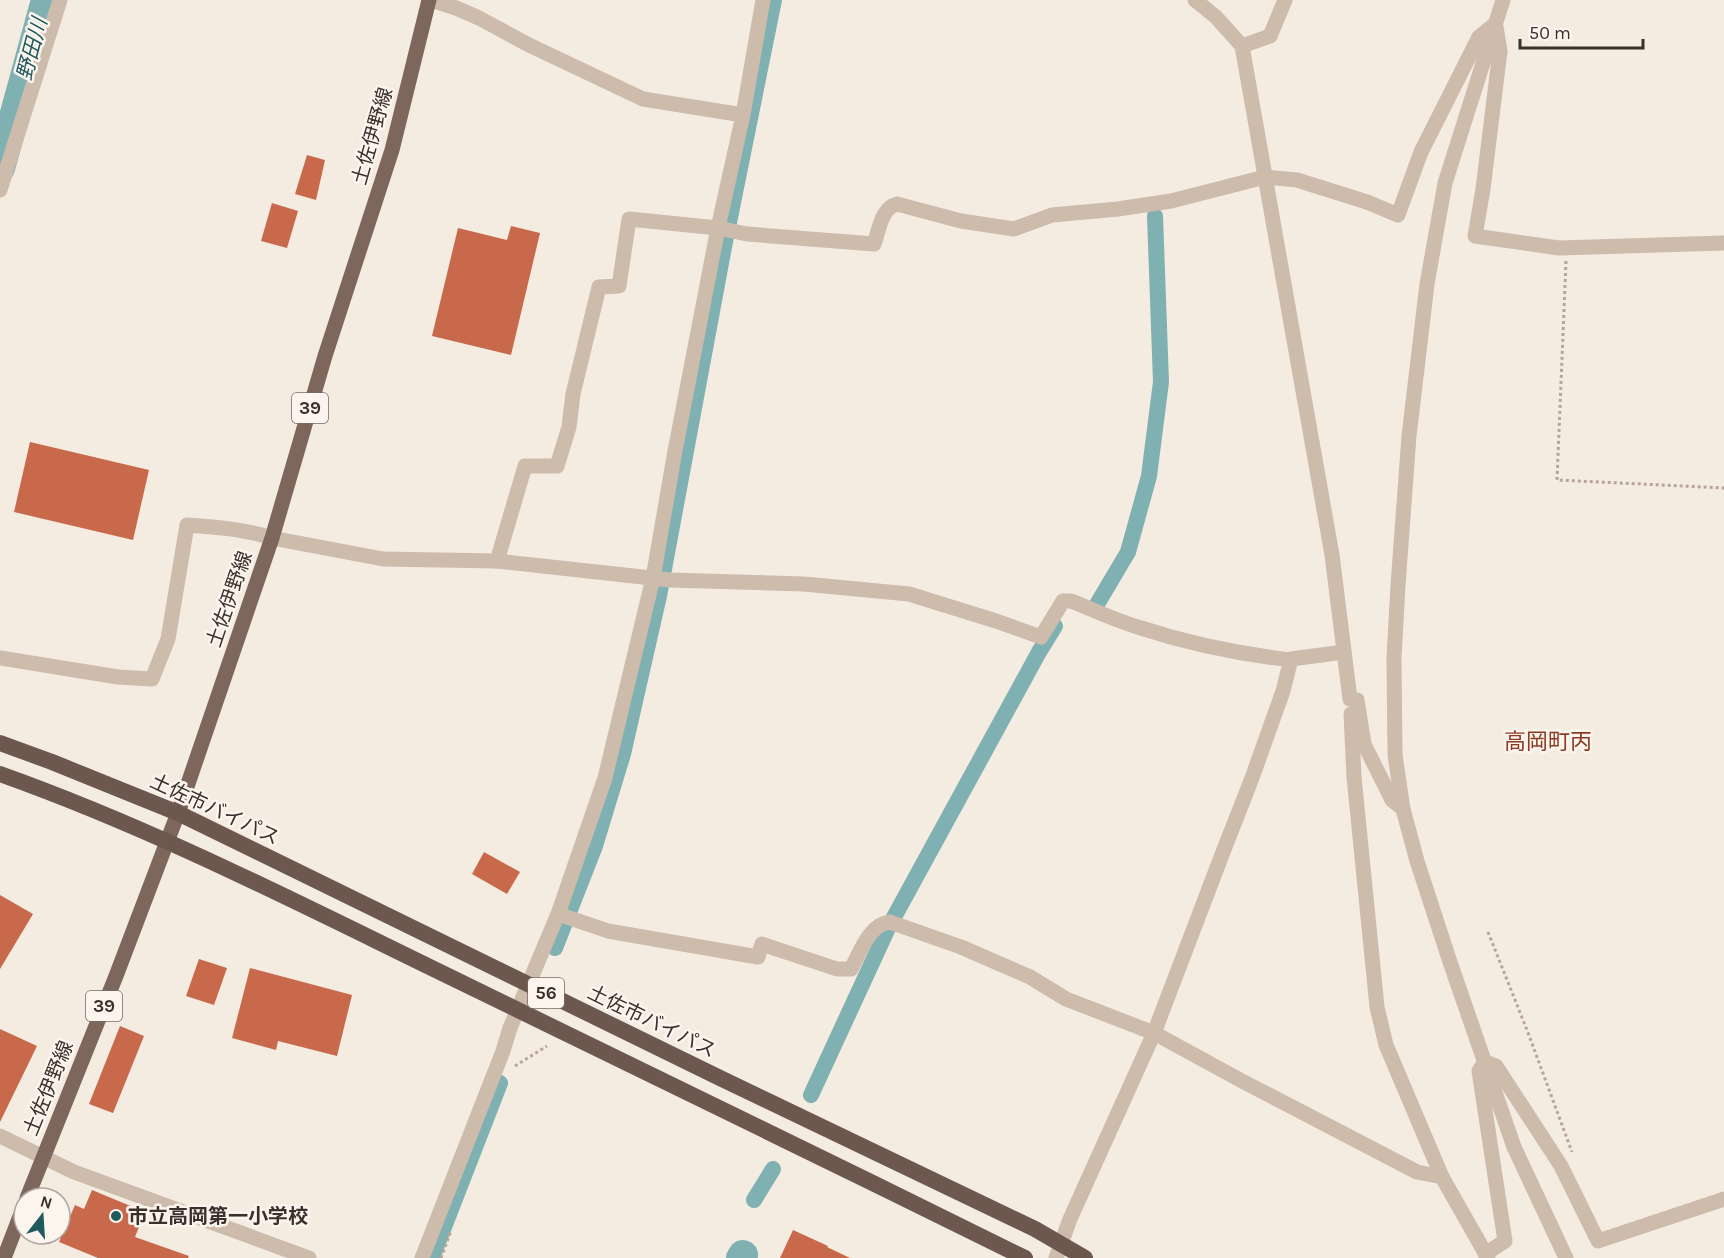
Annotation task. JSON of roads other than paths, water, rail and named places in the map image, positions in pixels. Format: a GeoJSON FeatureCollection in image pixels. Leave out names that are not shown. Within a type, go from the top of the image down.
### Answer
{"type":"FeatureCollection","features":[{"type":"Feature","properties":{"kind":"highway","name":"土佐市バイパス"},"geometry":{"type":"LineString","coordinates":[[0,743],[178,813],[1035,1229],[1058,1251],[1085,1258]]}},
{"type":"Feature","properties":{"kind":"highway","name":"56"},"geometry":{"type":"LineString","coordinates":[[0,774],[119,819],[168,841],[1025,1258]]}},
{"type":"Feature","properties":{"kind":"main road","name":"土佐伊野線"},"geometry":{"type":"LineString","coordinates":[[32,1186],[168,841],[272,538],[325,356],[392,150],[430,0]]}},
{"type":"Feature","properties":{"kind":"main road"},"geometry":{"type":"LineString","coordinates":[[4,1258],[12,1237]]}},
{"type":"Feature","properties":{"kind":"street"},"geometry":{"type":"LineString","coordinates":[[0,190],[60,0]]}},
{"type":"Feature","properties":{"kind":"street"},"geometry":{"type":"LineString","coordinates":[[430,0],[480,18],[530,45],[643,99],[743,116]]}},
{"type":"Feature","properties":{"kind":"street"},"geometry":{"type":"LineString","coordinates":[[422,1258],[528,984],[565,917],[659,579],[675,451],[725,230],[763,0]]}},
{"type":"Feature","properties":{"kind":"street"},"geometry":{"type":"LineString","coordinates":[[1195,0],[1216,18],[1242,46],[1332,555],[1350,699],[1354,777],[1377,1007],[1386,1045],[1442,1177],[1486,1256],[1505,1241],[1479,1071],[1485,1062]]}},
{"type":"Feature","properties":{"kind":"street"},"geometry":{"type":"LineString","coordinates":[[1242,46],[1270,36],[1286,0]]}},
{"type":"Feature","properties":{"kind":"street"},"geometry":{"type":"LineString","coordinates":[[1503,0],[1445,183],[1427,284],[1412,412],[1398,585],[1394,658],[1395,755],[1403,809],[1417,861],[1485,1062],[1514,1147],[1566,1258]]}},
{"type":"Feature","properties":{"kind":"street"},"geometry":{"type":"LineString","coordinates":[[497,561],[525,466],[557,466],[569,426],[573,394],[599,287],[619,286],[629,219],[747,234],[874,244],[886,211],[890,206],[897,204],[961,221],[1014,230],[1052,215],[1171,201],[1265,177],[1297,180],[1398,214],[1420,152],[1479,37],[1495,24]]}},
{"type":"Feature","properties":{"kind":"street"},"geometry":{"type":"LineString","coordinates":[[1495,24],[1500,51],[1475,236],[1559,248],[1724,243]]}},
{"type":"Feature","properties":{"kind":"street"},"geometry":{"type":"LineString","coordinates":[[0,658],[118,677],[152,679],[168,639],[187,525],[221,527],[383,559],[497,561],[659,579],[804,584],[909,594],[1041,637],[1063,601],[1071,601],[1139,628],[1196,644],[1252,655],[1291,660],[1344,652]]}},
{"type":"Feature","properties":{"kind":"street"},"geometry":{"type":"LineString","coordinates":[[1058,1251],[1154,1033],[1252,778],[1283,691],[1291,660]]}},
{"type":"Feature","properties":{"kind":"street"},"geometry":{"type":"LineString","coordinates":[[1350,699],[1357,700],[1364,744],[1392,800],[1403,809]]}},
{"type":"Feature","properties":{"kind":"street"},"geometry":{"type":"LineString","coordinates":[[565,917],[608,931],[758,957],[762,945],[837,969],[851,969],[872,932],[879,926],[890,922],[961,946],[1030,978],[1066,999],[1154,1033],[1407,1167],[1417,1172],[1442,1177]]}},
{"type":"Feature","properties":{"kind":"street"},"geometry":{"type":"LineString","coordinates":[[1485,1062],[1496,1066],[1561,1166],[1598,1241],[1724,1198]]}},
{"type":"Feature","properties":{"kind":"street"},"geometry":{"type":"LineString","coordinates":[[0,1136],[74,1172],[309,1258]]}},
{"type":"Feature","properties":{"kind":"waterway","name":"野田川"},"geometry":{"type":"LineString","coordinates":[[0,168],[46,0]]}},
{"type":"Feature","properties":{"kind":"waterway"},"geometry":{"type":"LineString","coordinates":[[555,948],[595,846],[623,754],[659,596],[724,247],[774,0]]}},
{"type":"Feature","properties":{"kind":"waterway"},"geometry":{"type":"LineString","coordinates":[[1096,606],[1128,552],[1149,476],[1161,382],[1155,216]]}},
{"type":"Feature","properties":{"kind":"waterway"},"geometry":{"type":"LineString","coordinates":[[893,919],[1055,626]]}},
{"type":"Feature","properties":{"kind":"waterway"},"geometry":{"type":"LineString","coordinates":[[811,1095],[889,926]]}},
{"type":"Feature","properties":{"kind":"waterway"},"geometry":{"type":"LineString","coordinates":[[432,1258],[500,1083]]}},
{"type":"Feature","properties":{"kind":"waterway"},"geometry":{"type":"LineString","coordinates":[[754,1200],[773,1169]]}},
{"type":"Feature","properties":{"kind":"place","name":"市立高岡第一小学校"},"geometry":{"type":"Point","coordinates":[116,1216]}},
{"type":"Feature","properties":{"kind":"district","name":"高岡町丙"},"geometry":{"type":"Point","coordinates":[1548,741]}}]}
